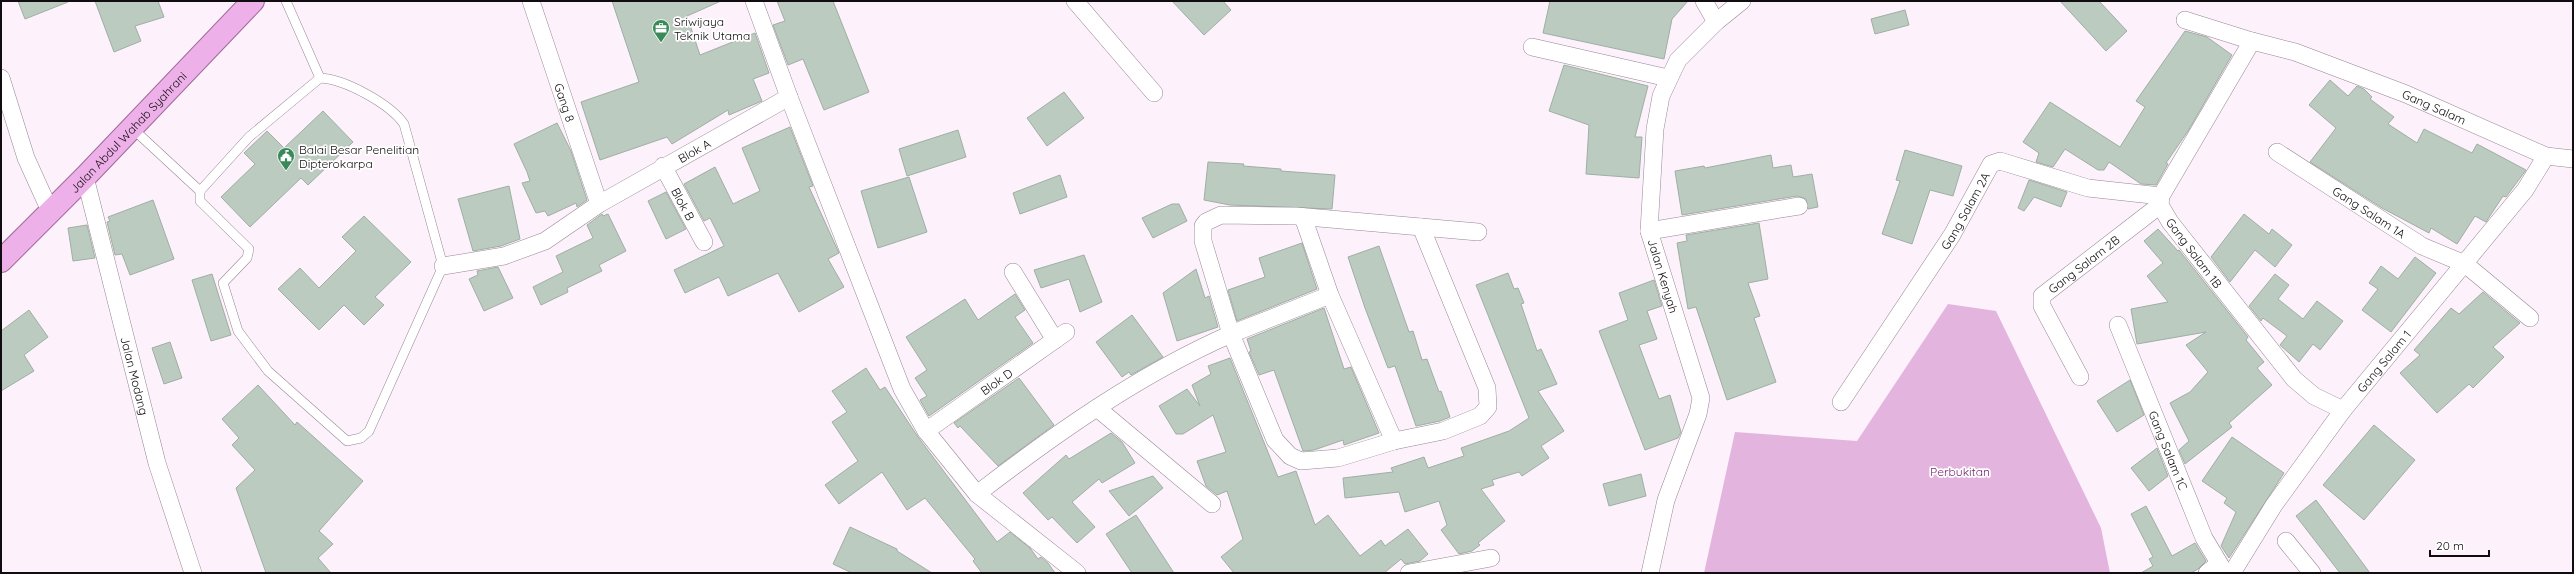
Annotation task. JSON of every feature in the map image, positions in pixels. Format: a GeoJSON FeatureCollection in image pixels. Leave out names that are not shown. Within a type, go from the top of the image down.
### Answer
{"type":"FeatureCollection","features":[{"type":"Feature","properties":{"kind":"highway","name":"Jalan Abdul Wahab Syahrani"},"geometry":{"type":"LineString","coordinates":[[1,260],[85,177],[253,1]]}},
{"type":"Feature","properties":{"kind":"street","name":"Gang 8"},"geometry":{"type":"LineString","coordinates":[[531,1],[599,204]]}},
{"type":"Feature","properties":{"kind":"street"},"geometry":{"type":"LineString","coordinates":[[754,1],[788,97],[902,390],[926,431],[977,494],[1077,573]]}},
{"type":"Feature","properties":{"kind":"street"},"geometry":{"type":"LineString","coordinates":[[1075,1],[1154,93]]}},
{"type":"Feature","properties":{"kind":"street"},"geometry":{"type":"LineString","coordinates":[[1704,1],[1716,22]]}},
{"type":"Feature","properties":{"kind":"street","name":"Jalan Kenyah"},"geometry":{"type":"LineString","coordinates":[[1650,573],[1666,500],[1698,414],[1701,398],[1649,231],[1656,115],[1668,78],[1678,60],[1716,22],[1742,1]]}},
{"type":"Feature","properties":{"kind":"street"},"geometry":{"type":"LineString","coordinates":[[2160,200],[2252,41],[2185,20]]}},
{"type":"Feature","properties":{"kind":"street","name":"Gang Salam"},"geometry":{"type":"LineString","coordinates":[[2252,41],[2295,52],[2420,99],[2546,156],[2573,159]]}},
{"type":"Feature","properties":{"kind":"street"},"geometry":{"type":"LineString","coordinates":[[1532,47],[1668,78]]}},
{"type":"Feature","properties":{"kind":"street"},"geometry":{"type":"LineString","coordinates":[[1,78],[26,158],[50,211]]}},
{"type":"Feature","properties":{"kind":"street","name":"Blok A"},"geometry":{"type":"LineString","coordinates":[[442,266],[478,262],[524,250],[545,241],[599,204],[663,166],[788,97]]}},
{"type":"Feature","properties":{"kind":"street","name":"Gang Salam 1A"},"geometry":{"type":"LineString","coordinates":[[2277,152],[2422,246],[2465,264],[2530,318]]}},
{"type":"Feature","properties":{"kind":"street","name":"Gang Salam 1"},"geometry":{"type":"LineString","coordinates":[[2220,571],[2274,505],[2344,410],[2525,190],[2546,156]]}},
{"type":"Feature","properties":{"kind":"street","name":"Gang Salam 2A"},"geometry":{"type":"LineString","coordinates":[[1841,402],[1952,235],[1991,164],[2000,161],[2088,188],[2160,200]]}},
{"type":"Feature","properties":{"kind":"street","name":"Blok B"},"geometry":{"type":"LineString","coordinates":[[663,166],[704,242]]}},
{"type":"Feature","properties":{"kind":"street","name":"Jalan Modang"},"geometry":{"type":"LineString","coordinates":[[85,177],[157,463],[193,573]]}},
{"type":"Feature","properties":{"kind":"street","name":"Gang Salam 2B"},"geometry":{"type":"LineString","coordinates":[[2080,377],[2042,306],[2042,296],[2160,200]]}},
{"type":"Feature","properties":{"kind":"street","name":"Gang Salam 1B"},"geometry":{"type":"LineString","coordinates":[[2160,200],[2170,222],[2289,372],[2314,396],[2344,410]]}},
{"type":"Feature","properties":{"kind":"street"},"geometry":{"type":"LineString","coordinates":[[1649,231],[1799,206]]}},
{"type":"Feature","properties":{"kind":"street"},"geometry":{"type":"LineString","coordinates":[[1421,227],[1487,388],[1488,408],[1480,416],[1443,431],[1394,441],[1338,458],[1309,462],[1290,456],[1275,440],[1231,334],[1203,241],[1203,226],[1206,222],[1221,215],[1303,217],[1421,227],[1478,232]]}},
{"type":"Feature","properties":{"kind":"street"},"geometry":{"type":"LineString","coordinates":[[1303,217],[1330,295],[1394,441]]}},
{"type":"Feature","properties":{"kind":"street","name":"Blok D"},"geometry":{"type":"LineString","coordinates":[[926,431],[1061,336],[1012,272]]}},
{"type":"Feature","properties":{"kind":"street"},"geometry":{"type":"LineString","coordinates":[[977,494],[1026,456],[1097,408],[1194,350],[1330,295]]}},
{"type":"Feature","properties":{"kind":"street","name":"Gang Salam 1C"},"geometry":{"type":"LineString","coordinates":[[2118,325],[2204,538],[2220,571]]}},
{"type":"Feature","properties":{"kind":"street"},"geometry":{"type":"LineString","coordinates":[[1097,408],[1212,504]]}},
{"type":"Feature","properties":{"kind":"street"},"geometry":{"type":"LineString","coordinates":[[2286,541],[2312,573]]}},
{"type":"Feature","properties":{"kind":"street"},"geometry":{"type":"LineString","coordinates":[[1409,573],[1491,558]]}},
{"type":"Feature","properties":{"kind":"lane"},"geometry":{"type":"LineString","coordinates":[[286,1],[320,78],[364,93],[399,117],[404,124],[442,266],[369,431],[361,438],[346,441],[268,372],[238,331],[223,283],[247,258],[249,249],[200,201],[200,191],[249,137],[320,78]]}},
{"type":"Feature","properties":{"kind":"lane"},"geometry":{"type":"LineString","coordinates":[[132,128],[200,191]]}},
{"type":"Feature","properties":{"kind":"green space","name":"Perbukitan"},"geometry":{"type":"Polygon","coordinates":[[[1948,304],[1996,311],[2101,528],[2110,573],[1704,573],[1735,432],[1857,441],[1948,304]]]}},
{"type":"Feature","properties":{"kind":"building"},"geometry":{"type":"Polygon","coordinates":[[[18,1],[68,1],[68,2],[25,19],[18,1]]]}},
{"type":"Feature","properties":{"kind":"building"},"geometry":{"type":"Polygon","coordinates":[[[95,1],[158,1],[164,17],[135,26],[141,41],[114,52],[95,1]]]}},
{"type":"Feature","properties":{"kind":"building"},"geometry":{"type":"Polygon","coordinates":[[[612,1],[721,1],[687,16],[700,55],[755,33],[769,73],[753,79],[762,101],[729,115],[728,110],[672,144],[667,137],[600,160],[581,102],[639,82],[612,1]]]}},
{"type":"Feature","properties":{"kind":"building"},"geometry":{"type":"Polygon","coordinates":[[[777,1],[833,1],[869,92],[824,110],[803,59],[788,65],[773,25],[785,21],[777,1]]]}},
{"type":"Feature","properties":{"kind":"building"},"geometry":{"type":"Polygon","coordinates":[[[1172,1],[1223,1],[1231,10],[1204,35],[1172,1]]]}},
{"type":"Feature","properties":{"kind":"building"},"geometry":{"type":"Polygon","coordinates":[[[1550,1],[1688,1],[1672,19],[1664,59],[1543,33],[1550,1]]]}},
{"type":"Feature","properties":{"kind":"building"},"geometry":{"type":"Polygon","coordinates":[[[2060,1],[2099,1],[2127,31],[2106,51],[2060,1]]]}},
{"type":"Feature","properties":{"kind":"building"},"geometry":{"type":"Polygon","coordinates":[[[1905,10],[1909,25],[1875,34],[1871,19],[1905,10]]]}},
{"type":"Feature","properties":{"kind":"building"},"geometry":{"type":"Polygon","coordinates":[[[2185,31],[2207,37],[2232,55],[2188,131],[2166,163],[2168,164],[2156,185],[2141,184],[2109,162],[2104,170],[2098,170],[2065,149],[2053,167],[2036,162],[2039,153],[2023,142],[2050,102],[2120,147],[2145,107],[2136,101],[2185,31]]]}},
{"type":"Feature","properties":{"kind":"building"},"geometry":{"type":"Polygon","coordinates":[[[1564,65],[1648,86],[1635,137],[1642,137],[1639,178],[1586,174],[1589,125],[1549,111],[1564,65]]]}},
{"type":"Feature","properties":{"kind":"building"},"geometry":{"type":"Polygon","coordinates":[[[2330,80],[2348,96],[2357,86],[2364,89],[2372,97],[2370,99],[2394,117],[2388,124],[2417,143],[2424,129],[2472,153],[2477,144],[2526,170],[2506,197],[2503,196],[2486,222],[2475,216],[2457,244],[2431,228],[2429,233],[2382,208],[2310,162],[2336,128],[2309,105],[2330,80]]]}},
{"type":"Feature","properties":{"kind":"building"},"geometry":{"type":"Polygon","coordinates":[[[1064,92],[1084,118],[1047,146],[1027,118],[1064,92]]]}},
{"type":"Feature","properties":{"kind":"building","name":"Balai Besar Penelitian Dipterokarpa"},"geometry":{"type":"Polygon","coordinates":[[[323,111],[353,142],[308,185],[301,178],[250,227],[221,197],[255,164],[244,153],[267,131],[284,148],[323,111]]]}},
{"type":"Feature","properties":{"kind":"building"},"geometry":{"type":"Polygon","coordinates":[[[557,123],[571,151],[587,200],[577,207],[576,203],[548,216],[545,211],[536,213],[522,183],[530,181],[514,144],[557,123]]]}},
{"type":"Feature","properties":{"kind":"building"},"geometry":{"type":"Polygon","coordinates":[[[790,127],[813,186],[809,187],[839,253],[828,259],[844,287],[799,312],[778,273],[728,296],[719,277],[685,293],[674,270],[724,246],[710,218],[704,221],[684,184],[715,167],[733,204],[760,191],[742,148],[790,127]]]}},
{"type":"Feature","properties":{"kind":"building"},"geometry":{"type":"Polygon","coordinates":[[[958,130],[966,157],[907,176],[899,149],[958,130]]]}},
{"type":"Feature","properties":{"kind":"building"},"geometry":{"type":"Polygon","coordinates":[[[1905,150],[1962,166],[1953,196],[1930,190],[1912,244],[1882,234],[1900,181],[1896,180],[1905,150]]]}},
{"type":"Feature","properties":{"kind":"building"},"geometry":{"type":"Polygon","coordinates":[[[1771,155],[1773,168],[1791,165],[1793,177],[1812,174],[1818,207],[1808,209],[1806,199],[1797,196],[1682,215],[1675,171],[1704,166],[1705,168],[1771,155]]]}},
{"type":"Feature","properties":{"kind":"building"},"geometry":{"type":"Polygon","coordinates":[[[1208,162],[1244,164],[1243,166],[1281,169],[1281,171],[1335,175],[1332,209],[1230,205],[1204,200],[1208,162]]]}},
{"type":"Feature","properties":{"kind":"building"},"geometry":{"type":"Polygon","coordinates":[[[1060,175],[1067,197],[1020,214],[1013,193],[1060,175]]]}},
{"type":"Feature","properties":{"kind":"building"},"geometry":{"type":"Polygon","coordinates":[[[909,177],[927,232],[878,248],[861,191],[909,177]]]}},
{"type":"Feature","properties":{"kind":"building"},"geometry":{"type":"Polygon","coordinates":[[[2029,180],[2067,192],[2061,207],[2034,197],[2024,211],[2018,208],[2029,180]]]}},
{"type":"Feature","properties":{"kind":"building"},"geometry":{"type":"Polygon","coordinates":[[[509,186],[520,239],[501,246],[473,251],[458,199],[509,186]]]}},
{"type":"Feature","properties":{"kind":"building"},"geometry":{"type":"Polygon","coordinates":[[[666,192],[686,229],[666,239],[648,201],[666,192]]]}},
{"type":"Feature","properties":{"kind":"building"},"geometry":{"type":"Polygon","coordinates":[[[153,200],[174,259],[130,275],[122,254],[115,255],[107,222],[110,221],[108,217],[153,200]]]}},
{"type":"Feature","properties":{"kind":"building"},"geometry":{"type":"Polygon","coordinates":[[[1172,204],[1179,204],[1187,221],[1153,238],[1142,218],[1172,204]]]}},
{"type":"Feature","properties":{"kind":"building"},"geometry":{"type":"Polygon","coordinates":[[[602,214],[603,216],[608,214],[626,251],[599,265],[602,271],[567,288],[568,292],[541,305],[533,287],[563,272],[556,256],[593,238],[587,225],[602,214]]]}},
{"type":"Feature","properties":{"kind":"building"},"geometry":{"type":"Polygon","coordinates":[[[2244,214],[2269,234],[2272,229],[2292,245],[2275,267],[2255,250],[2230,282],[2211,257],[2244,214]]]}},
{"type":"Feature","properties":{"kind":"building"},"geometry":{"type":"Polygon","coordinates":[[[364,216],[411,262],[375,297],[384,305],[364,325],[344,305],[319,330],[278,289],[300,268],[319,288],[356,251],[342,237],[364,216]]]}},
{"type":"Feature","properties":{"kind":"building"},"geometry":{"type":"Polygon","coordinates":[[[1759,223],[1768,279],[1748,283],[1760,316],[1754,318],[1776,382],[1727,400],[1696,307],[1688,309],[1677,243],[1687,241],[1686,235],[1759,223]]]}},
{"type":"Feature","properties":{"kind":"building"},"geometry":{"type":"Polygon","coordinates":[[[87,225],[95,258],[73,261],[68,228],[87,225]]]}},
{"type":"Feature","properties":{"kind":"building"},"geometry":{"type":"Polygon","coordinates":[[[2158,229],[2178,251],[2179,250],[2248,337],[2246,340],[2264,362],[2257,368],[2272,385],[2229,423],[2232,427],[2185,464],[2179,450],[2189,441],[2170,403],[2190,392],[2208,372],[2186,345],[2206,332],[2137,344],[2131,309],[2168,302],[2147,276],[2163,263],[2144,241],[2158,229]]]}},
{"type":"Feature","properties":{"kind":"building"},"geometry":{"type":"Polygon","coordinates":[[[1302,243],[1317,289],[1237,321],[1228,290],[1265,277],[1259,258],[1302,243]]]}},
{"type":"Feature","properties":{"kind":"building"},"geometry":{"type":"Polygon","coordinates":[[[1379,246],[1409,332],[1413,331],[1422,360],[1427,359],[1439,392],[1441,391],[1450,417],[1440,421],[1416,426],[1395,366],[1388,368],[1365,308],[1348,257],[1379,246]]]}},
{"type":"Feature","properties":{"kind":"building"},"geometry":{"type":"Polygon","coordinates":[[[1084,255],[1102,302],[1080,312],[1069,279],[1041,288],[1034,270],[1084,255]]]}},
{"type":"Feature","properties":{"kind":"building"},"geometry":{"type":"Polygon","coordinates":[[[2415,257],[2436,273],[2391,332],[2362,310],[2378,289],[2369,283],[2381,266],[2398,279],[2415,257]]]}},
{"type":"Feature","properties":{"kind":"building"},"geometry":{"type":"Polygon","coordinates":[[[498,267],[513,298],[484,311],[469,279],[478,275],[477,271],[498,267]]]}},
{"type":"Feature","properties":{"kind":"building"},"geometry":{"type":"Polygon","coordinates":[[[1196,269],[1205,298],[1209,296],[1218,327],[1177,341],[1163,293],[1196,269]]]}},
{"type":"Feature","properties":{"kind":"building"},"geometry":{"type":"Polygon","coordinates":[[[1508,273],[1514,289],[1518,288],[1524,303],[1521,304],[1537,351],[1541,349],[1557,384],[1538,391],[1564,431],[1541,446],[1549,458],[1522,476],[1519,472],[1492,480],[1494,485],[1481,489],[1505,521],[1478,543],[1480,545],[1472,551],[1459,554],[1441,530],[1447,525],[1439,501],[1405,512],[1399,492],[1345,498],[1343,478],[1393,472],[1391,468],[1424,457],[1428,468],[1464,456],[1461,448],[1509,431],[1529,418],[1476,285],[1508,273]]]}},
{"type":"Feature","properties":{"kind":"building"},"geometry":{"type":"Polygon","coordinates":[[[212,274],[231,335],[211,341],[192,280],[212,274]]]}},
{"type":"Feature","properties":{"kind":"building"},"geometry":{"type":"Polygon","coordinates":[[[2275,274],[2289,285],[2278,299],[2303,319],[2317,301],[2343,321],[2320,350],[2313,344],[2299,362],[2280,345],[2287,336],[2263,318],[2261,321],[2249,306],[2275,274]]]}},
{"type":"Feature","properties":{"kind":"building"},"geometry":{"type":"Polygon","coordinates":[[[1654,280],[1662,306],[1647,311],[1657,339],[1639,345],[1659,399],[1670,395],[1681,432],[1678,438],[1645,450],[1599,331],[1628,320],[1619,293],[1654,280]]]}},
{"type":"Feature","properties":{"kind":"building"},"geometry":{"type":"Polygon","coordinates":[[[2483,292],[2520,323],[2493,347],[2504,357],[2473,388],[2469,384],[2437,413],[2400,373],[2420,355],[2414,350],[2451,308],[2459,314],[2483,292]]]}},
{"type":"Feature","properties":{"kind":"building"},"geometry":{"type":"Polygon","coordinates":[[[1015,294],[1025,310],[1015,317],[1033,343],[929,416],[920,400],[927,396],[915,378],[927,370],[906,337],[965,299],[978,320],[1015,294]]]}},
{"type":"Feature","properties":{"kind":"building"},"geometry":{"type":"Polygon","coordinates":[[[1324,308],[1344,369],[1351,367],[1379,433],[1344,445],[1343,440],[1314,450],[1303,451],[1274,370],[1259,375],[1249,352],[1251,351],[1247,339],[1324,308]]]}},
{"type":"Feature","properties":{"kind":"building"},"geometry":{"type":"Polygon","coordinates":[[[29,310],[48,337],[24,355],[34,371],[1,391],[1,331],[29,310]]]}},
{"type":"Feature","properties":{"kind":"building"},"geometry":{"type":"Polygon","coordinates":[[[1132,315],[1163,357],[1131,375],[1129,372],[1122,377],[1096,342],[1132,315]]]}},
{"type":"Feature","properties":{"kind":"building"},"geometry":{"type":"Polygon","coordinates":[[[170,342],[182,378],[164,384],[152,348],[170,342]]]}},
{"type":"Feature","properties":{"kind":"building"},"geometry":{"type":"Polygon","coordinates":[[[1230,358],[1278,477],[1296,471],[1315,525],[1328,515],[1360,556],[1381,540],[1385,546],[1408,529],[1428,554],[1420,561],[1405,564],[1401,559],[1384,573],[1234,573],[1221,557],[1243,539],[1227,491],[1217,495],[1206,486],[1197,461],[1226,452],[1213,415],[1183,434],[1176,434],[1159,406],[1187,389],[1200,406],[1192,385],[1211,374],[1208,366],[1230,358]]]}},
{"type":"Feature","properties":{"kind":"building"},"geometry":{"type":"Polygon","coordinates":[[[866,368],[880,390],[885,387],[918,437],[997,542],[1010,532],[1030,548],[1038,559],[1041,557],[1048,563],[1055,573],[982,573],[973,561],[975,559],[925,498],[907,510],[882,472],[839,504],[825,485],[858,461],[832,422],[847,412],[832,391],[866,368]]]}},
{"type":"Feature","properties":{"kind":"building"},"geometry":{"type":"Polygon","coordinates":[[[1019,378],[1054,425],[998,466],[960,426],[958,428],[954,423],[1019,378]]]}},
{"type":"Feature","properties":{"kind":"building"},"geometry":{"type":"Polygon","coordinates":[[[2130,380],[2144,415],[2117,432],[2097,401],[2130,380]]]}},
{"type":"Feature","properties":{"kind":"building"},"geometry":{"type":"Polygon","coordinates":[[[258,385],[295,425],[297,422],[363,481],[319,531],[333,544],[318,558],[331,573],[266,573],[236,488],[255,470],[232,445],[239,438],[222,419],[258,385]]]}},
{"type":"Feature","properties":{"kind":"building"},"geometry":{"type":"Polygon","coordinates":[[[2374,425],[2415,460],[2364,520],[2323,485],[2374,425]]]}},
{"type":"Feature","properties":{"kind":"building"},"geometry":{"type":"Polygon","coordinates":[[[1111,433],[1122,442],[1135,463],[1102,483],[1099,479],[1072,502],[1095,527],[1077,543],[1052,517],[1048,520],[1023,493],[1066,455],[1069,459],[1111,433]]]}},
{"type":"Feature","properties":{"kind":"building"},"geometry":{"type":"Polygon","coordinates":[[[2232,437],[2284,473],[2229,558],[2221,546],[2236,512],[2224,503],[2227,498],[2202,481],[2232,437]]]}},
{"type":"Feature","properties":{"kind":"building"},"geometry":{"type":"Polygon","coordinates":[[[2157,448],[2168,476],[2149,491],[2131,468],[2157,448]]]}},
{"type":"Feature","properties":{"kind":"building"},"geometry":{"type":"Polygon","coordinates":[[[1641,474],[1646,496],[1609,506],[1603,484],[1641,474]]]}},
{"type":"Feature","properties":{"kind":"building"},"geometry":{"type":"Polygon","coordinates":[[[1153,476],[1163,488],[1129,516],[1109,491],[1153,476]]]}},
{"type":"Feature","properties":{"kind":"building"},"geometry":{"type":"Polygon","coordinates":[[[2316,500],[2370,573],[2340,573],[2296,516],[2316,500]]]}},
{"type":"Feature","properties":{"kind":"building"},"geometry":{"type":"Polygon","coordinates":[[[2146,506],[2172,556],[2195,543],[2206,561],[2198,569],[2191,573],[2141,573],[2153,566],[2149,559],[2153,557],[2131,514],[2146,506]]]}},
{"type":"Feature","properties":{"kind":"building"},"geometry":{"type":"Polygon","coordinates":[[[1136,515],[1174,573],[1132,573],[1106,534],[1136,515]]]}},
{"type":"Feature","properties":{"kind":"building"},"geometry":{"type":"Polygon","coordinates":[[[850,527],[897,549],[897,551],[932,573],[852,573],[833,564],[850,527]]]}},
{"type":"Feature","properties":{"kind":"place","name":"Sriwijaya Teknik Utama"},"geometry":{"type":"Point","coordinates":[661,43]}},
{"type":"Feature","properties":{"kind":"place","name":"Balai Besar Penelitian Dipterokarpa"},"geometry":{"type":"Point","coordinates":[286,171]}}]}
